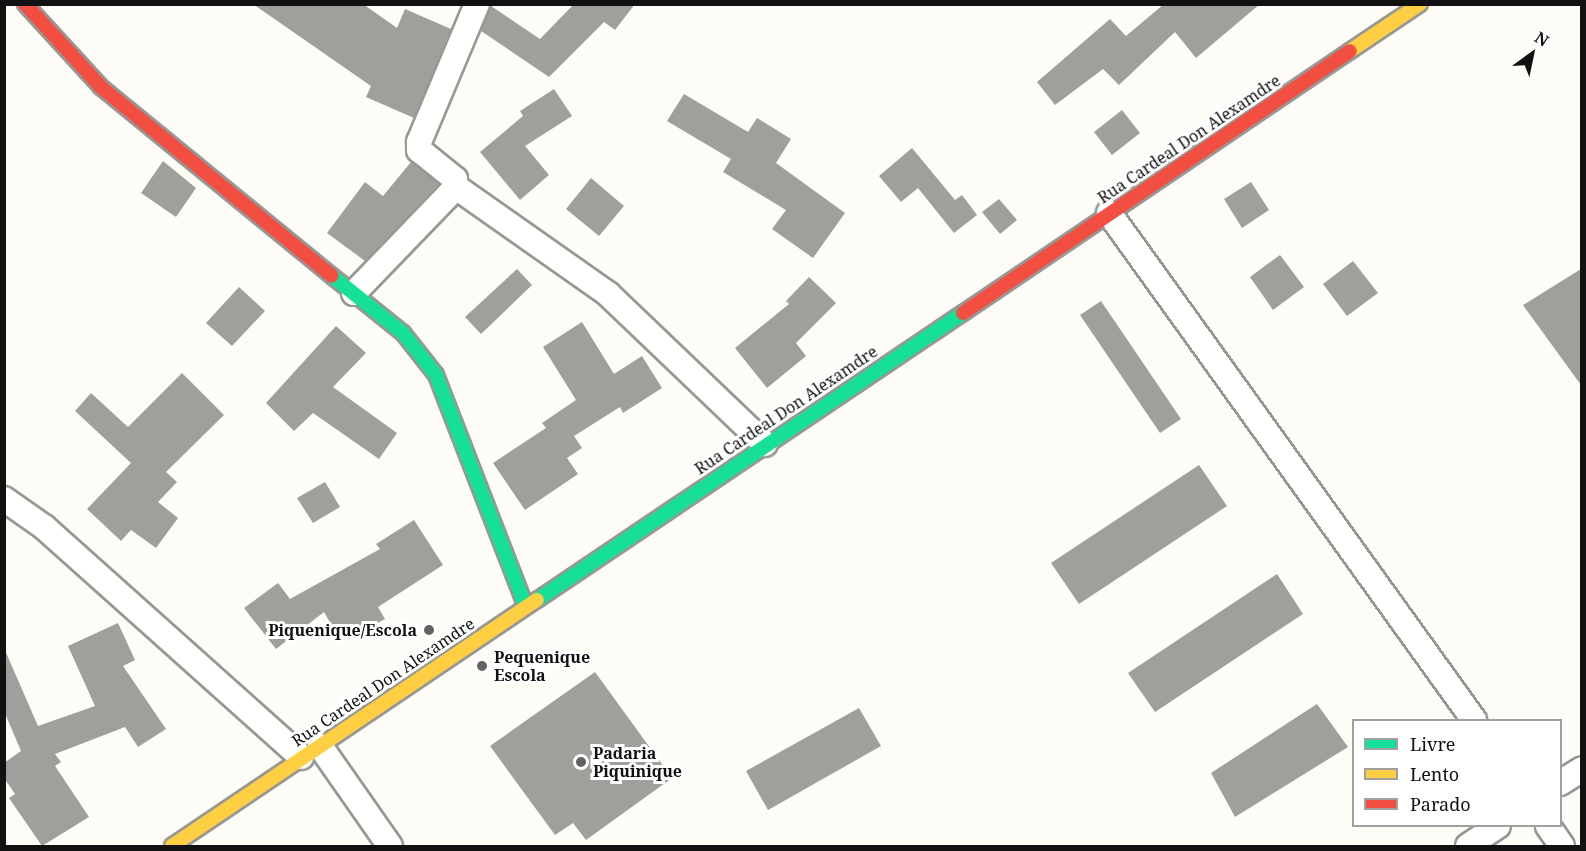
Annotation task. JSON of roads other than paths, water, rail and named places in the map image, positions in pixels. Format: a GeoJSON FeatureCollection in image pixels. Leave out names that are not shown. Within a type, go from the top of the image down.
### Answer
{"type":"FeatureCollection","features":[{"type":"Feature","properties":{"kind":"main road"},"geometry":{"type":"LineString","coordinates":[[25,4],[101,87],[403,333],[436,375],[525,605]]}},
{"type":"Feature","properties":{"kind":"main road","name":"Rua Cardeal Don Alexamdre"},"geometry":{"type":"LineString","coordinates":[[172,846],[525,605],[1419,5]]}},
{"type":"Feature","properties":{"kind":"street"},"geometry":{"type":"LineString","coordinates":[[472,7],[418,142],[418,150],[455,179],[456,187],[608,294],[765,444]]}},
{"type":"Feature","properties":{"kind":"street"},"geometry":{"type":"LineString","coordinates":[[354,293],[456,187]]}},
{"type":"Feature","properties":{"kind":"street"},"geometry":{"type":"LineString","coordinates":[[1109,213],[1473,719]]}},
{"type":"Feature","properties":{"kind":"street"},"geometry":{"type":"LineString","coordinates":[[4,499],[44,527],[311,751],[390,846]]}},
{"type":"Feature","properties":{"kind":"street"},"geometry":{"type":"LineString","coordinates":[[1562,782],[1581,769]]}},
{"type":"Feature","properties":{"kind":"street"},"geometry":{"type":"LineString","coordinates":[[1468,846],[1495,827]]}},
{"type":"Feature","properties":{"kind":"street"},"geometry":{"type":"LineString","coordinates":[[1549,827],[1562,846]]}},
{"type":"Feature","properties":{"kind":"place","name":"Piquenique/Escola"},"geometry":{"type":"Point","coordinates":[429,630]}},
{"type":"Feature","properties":{"kind":"place","name":"Pequenique Escola"},"geometry":{"type":"Point","coordinates":[482,666]}},
{"type":"Feature","properties":{"kind":"place","name":"Padaria Piquinique"},"geometry":{"type":"Point","coordinates":[581,762]}}]}
